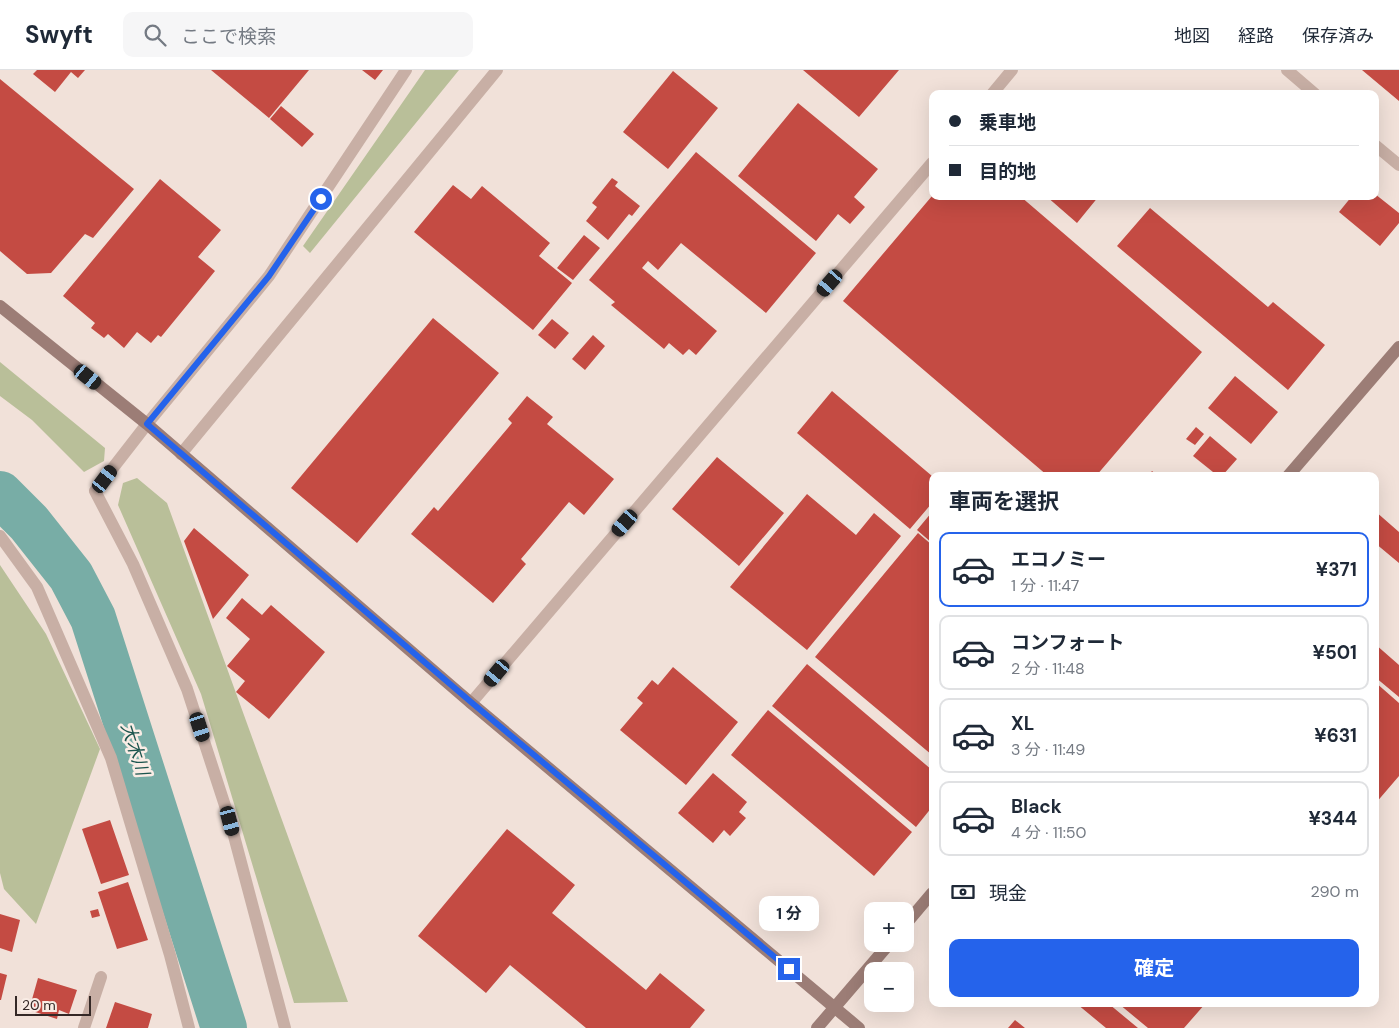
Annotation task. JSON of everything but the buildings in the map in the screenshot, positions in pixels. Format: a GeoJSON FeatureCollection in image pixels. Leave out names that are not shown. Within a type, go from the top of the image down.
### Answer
{"type":"FeatureCollection","features":[{"type":"Feature","properties":{"kind":"street"},"geometry":{"type":"LineString","coordinates":[[286,1028],[230,821],[187,689],[133,564],[95,491],[147,424],[269,276],[406,70]]}},
{"type":"Feature","properties":{"kind":"street"},"geometry":{"type":"LineString","coordinates":[[182,454],[497,70]]}},
{"type":"Feature","properties":{"kind":"street"},"geometry":{"type":"LineString","coordinates":[[995,90],[1012,70]]}},
{"type":"Feature","properties":{"kind":"street"},"geometry":{"type":"LineString","coordinates":[[1287,70],[1310,90]]}},
{"type":"Feature","properties":{"kind":"street"},"geometry":{"type":"LineString","coordinates":[[1379,148],[1399,165]]}},
{"type":"Feature","properties":{"kind":"street"},"geometry":{"type":"LineString","coordinates":[[471,702],[929,167]]}},
{"type":"Feature","properties":{"kind":"street"},"geometry":{"type":"LineString","coordinates":[[0,306],[147,424],[471,702],[859,1028]]}},
{"type":"Feature","properties":{"kind":"street"},"geometry":{"type":"LineString","coordinates":[[1291,472],[1399,347]]}},
{"type":"Feature","properties":{"kind":"street"},"geometry":{"type":"LineString","coordinates":[[0,536],[37,587],[111,758],[170,954],[189,1028]]}},
{"type":"Feature","properties":{"kind":"street"},"geometry":{"type":"LineString","coordinates":[[914,914],[929,897]]}},
{"type":"Feature","properties":{"kind":"street"},"geometry":{"type":"LineString","coordinates":[[817,1028],[882,952]]}},
{"type":"Feature","properties":{"kind":"street"},"geometry":{"type":"LineString","coordinates":[[84,1028],[101,978]]}},
{"type":"Feature","properties":{"kind":"green space"},"geometry":{"type":"Polygon","coordinates":[[[425,70],[459,70],[310,253],[303,246],[425,70]]]}},
{"type":"Feature","properties":{"kind":"green space"},"geometry":{"type":"Polygon","coordinates":[[[0,362],[105,448],[104,461],[84,472],[32,420],[0,396],[0,362]]]}},
{"type":"Feature","properties":{"kind":"green space"},"geometry":{"type":"Polygon","coordinates":[[[137,478],[167,503],[348,1002],[294,1003],[201,694],[118,505],[123,483],[137,478]]]}},
{"type":"Feature","properties":{"kind":"green space"},"geometry":{"type":"Polygon","coordinates":[[[0,565],[46,634],[100,749],[36,924],[4,889],[0,873],[0,565]]]}},
{"type":"Feature","properties":{"kind":"waterway","name":"大木川"},"geometry":{"type":"LineString","coordinates":[[0,494],[29,523],[71,576],[93,618],[224,1028]]}},
{"type":"Feature","properties":{"kind":"route"},"geometry":{"type":"LineString","coordinates":[[321,199],[269,276],[147,424],[471,702],[789,969]]}}]}
